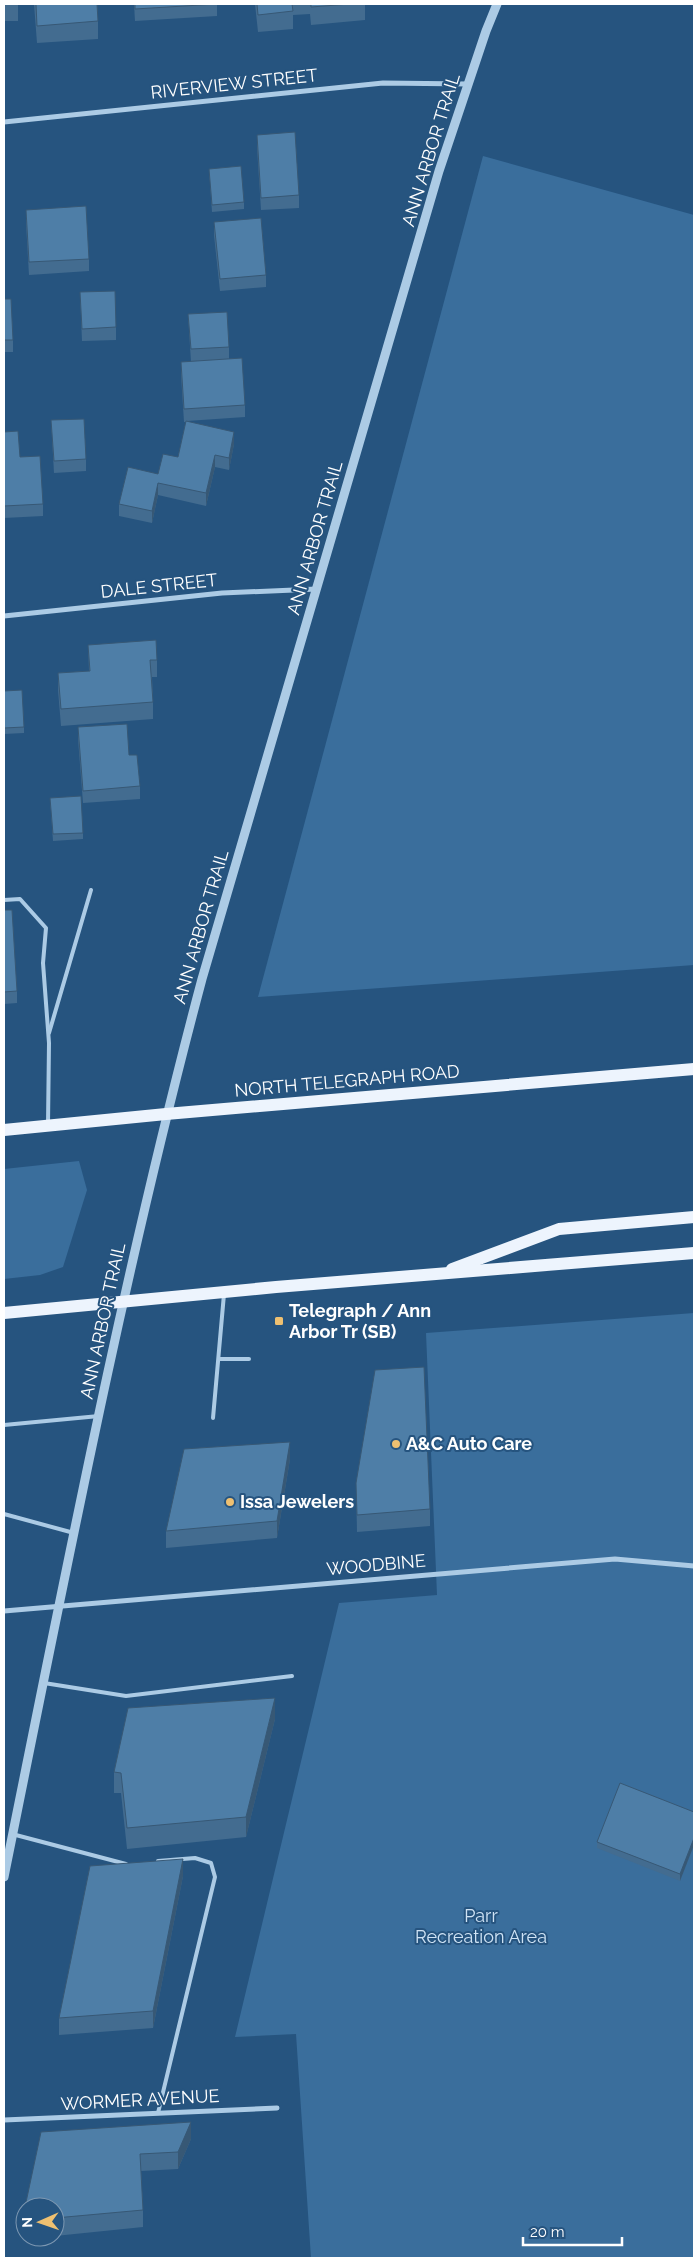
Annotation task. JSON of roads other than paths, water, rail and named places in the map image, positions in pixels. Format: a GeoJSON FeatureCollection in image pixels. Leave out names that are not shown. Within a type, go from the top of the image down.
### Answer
{"type":"FeatureCollection","features":[{"type":"Feature","properties":{"kind":"main road","name":"NORTH TELEGRAPH ROAD"},"geometry":{"type":"LineString","coordinates":[[4,1130],[166,1114],[694,1069]]}},
{"type":"Feature","properties":{"kind":"main road"},"geometry":{"type":"LineString","coordinates":[[438,1274],[559,1229],[694,1217]]}},
{"type":"Feature","properties":{"kind":"main road"},"geometry":{"type":"LineString","coordinates":[[4,1313],[224,1292],[694,1253]]}},
{"type":"Feature","properties":{"kind":"street","name":"ANN ARBOR TRAIL"},"geometry":{"type":"LineString","coordinates":[[4,1877],[122,1302],[166,1114],[205,969],[439,171],[497,4]]}},
{"type":"Feature","properties":{"kind":"street","name":"RIVERVIEW STREET"},"geometry":{"type":"LineString","coordinates":[[4,122],[383,83],[468,84]]}},
{"type":"Feature","properties":{"kind":"street","name":"DALE STREET"},"geometry":{"type":"LineString","coordinates":[[4,616],[222,594],[317,588]]}},
{"type":"Feature","properties":{"kind":"street","name":"WOODBINE"},"geometry":{"type":"LineString","coordinates":[[4,1611],[615,1559],[694,1566]]}},
{"type":"Feature","properties":{"kind":"street","name":"WORMER AVENUE"},"geometry":{"type":"LineString","coordinates":[[4,2120],[277,2108]]}},
{"type":"Feature","properties":{"kind":"lane"},"geometry":{"type":"LineString","coordinates":[[48,1035],[91,890]]}},
{"type":"Feature","properties":{"kind":"lane"},"geometry":{"type":"LineString","coordinates":[[4,900],[20,899],[46,928],[43,963],[48,1035],[48,1126]]}},
{"type":"Feature","properties":{"kind":"lane"},"geometry":{"type":"LineString","coordinates":[[212,1418],[224,1292]]}},
{"type":"Feature","properties":{"kind":"lane"},"geometry":{"type":"LineString","coordinates":[[219,1360],[249,1359]]}},
{"type":"Feature","properties":{"kind":"lane"},"geometry":{"type":"LineString","coordinates":[[4,1425],[99,1416]]}},
{"type":"Feature","properties":{"kind":"lane"},"geometry":{"type":"LineString","coordinates":[[4,1514],[74,1534]]}},
{"type":"Feature","properties":{"kind":"lane"},"geometry":{"type":"LineString","coordinates":[[44,1683],[126,1696],[292,1676]]}},
{"type":"Feature","properties":{"kind":"lane"},"geometry":{"type":"LineString","coordinates":[[12,1834],[124,1865],[133,1864]]}},
{"type":"Feature","properties":{"kind":"lane"},"geometry":{"type":"LineString","coordinates":[[150,1862],[195,1858],[211,1863],[215,1877],[158,2113]]}},
{"type":"Feature","properties":{"kind":"place","name":"Telegraph / Ann Arbor Tr (SB)"},"geometry":{"type":"Point","coordinates":[279,1321]}},
{"type":"Feature","properties":{"kind":"place","name":"A&C Auto Care"},"geometry":{"type":"Point","coordinates":[396,1444]}},
{"type":"Feature","properties":{"kind":"place","name":"Issa Jewelers"},"geometry":{"type":"Point","coordinates":[230,1502]}},
{"type":"Feature","properties":{"kind":"park label","name":"Parr Recreation Area"},"geometry":{"type":"Point","coordinates":[481,1926]}}]}
